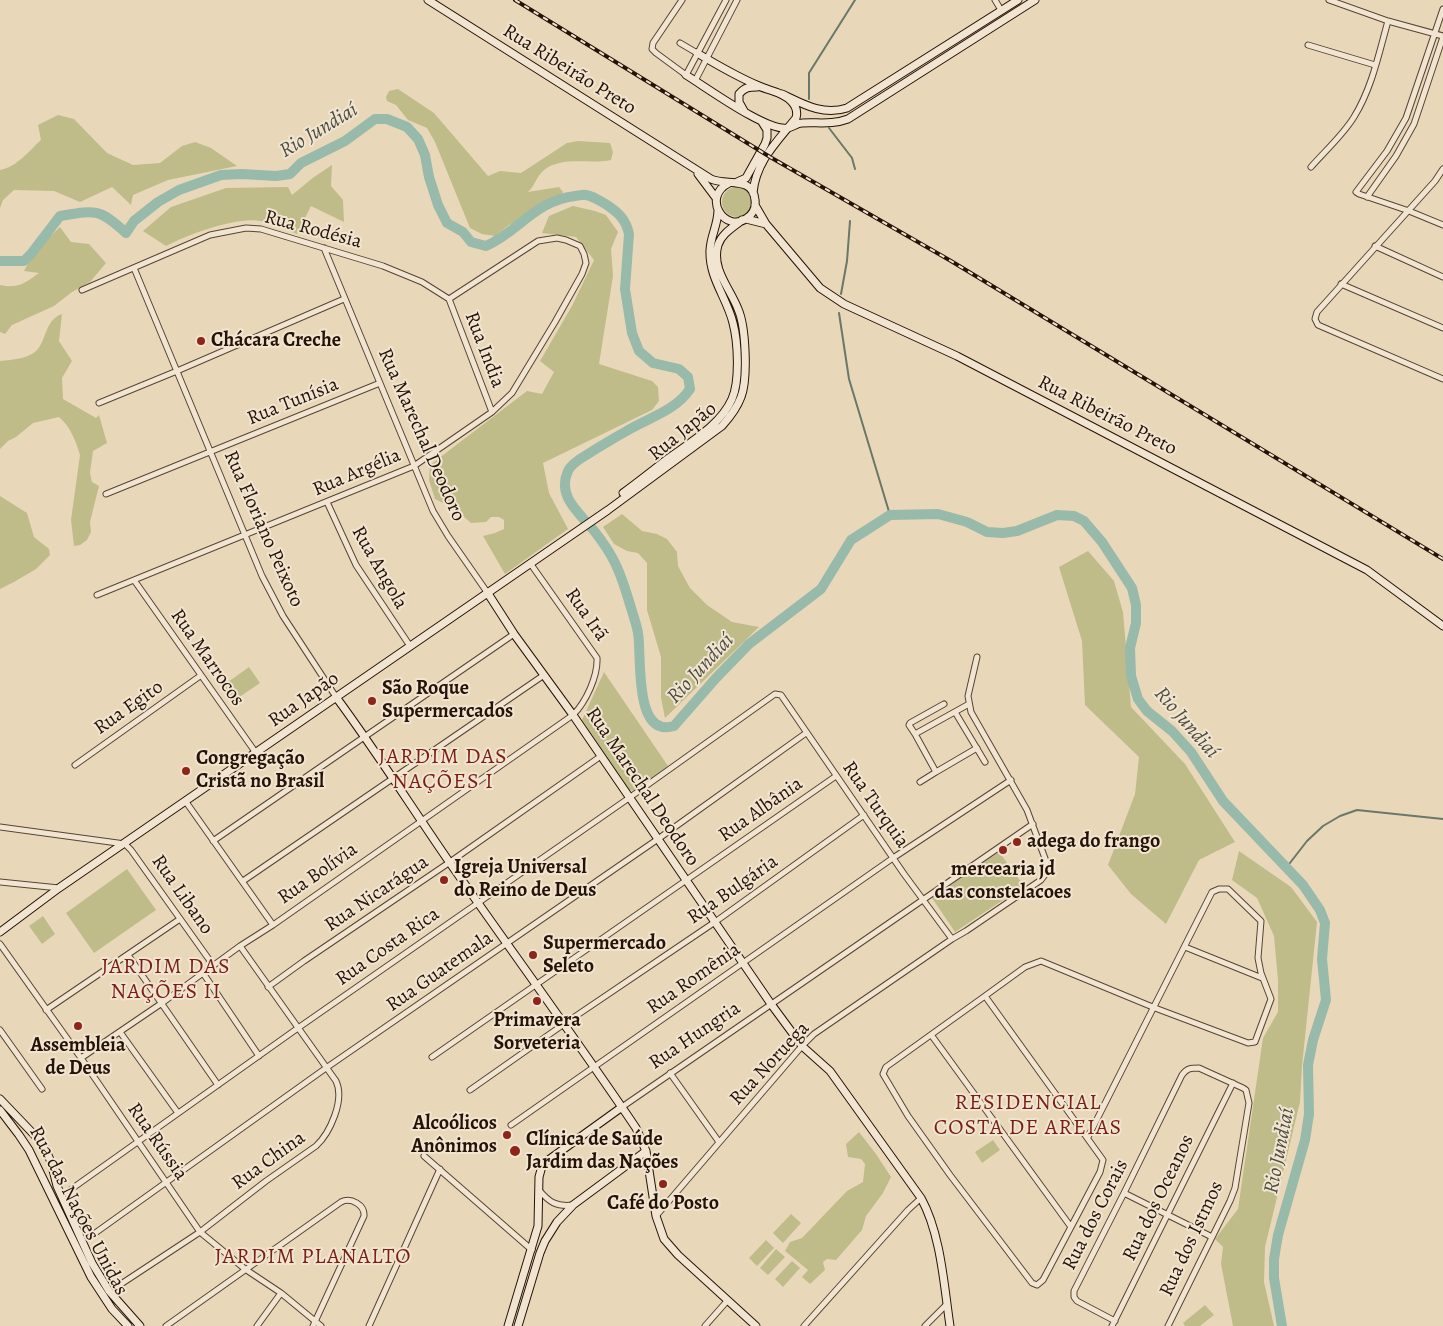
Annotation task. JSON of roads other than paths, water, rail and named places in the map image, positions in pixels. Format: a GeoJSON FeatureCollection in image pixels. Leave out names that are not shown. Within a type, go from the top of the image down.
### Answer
{"type":"FeatureCollection","features":[{"type":"Feature","properties":{"kind":"street","name":"Rua Ribeirão Preto"},"geometry":{"type":"LineString","coordinates":[[428,0],[711,179],[745,184],[753,193],[755,204],[766,224],[820,288],[844,304],[957,356],[1367,570],[1443,626]]}},
{"type":"Feature","properties":{"kind":"street"},"geometry":{"type":"LineString","coordinates":[[682,0],[653,43],[652,49],[656,54],[744,112],[761,121],[778,127],[788,128],[800,123],[836,123],[848,119],[1034,0]]}},
{"type":"Feature","properties":{"kind":"street"},"geometry":{"type":"LineString","coordinates":[[686,75],[726,0]]}},
{"type":"Feature","properties":{"kind":"street"},"geometry":{"type":"LineString","coordinates":[[695,81],[737,0]]}},
{"type":"Feature","properties":{"kind":"street"},"geometry":{"type":"LineString","coordinates":[[995,0],[1001,10]]}},
{"type":"Feature","properties":{"kind":"street"},"geometry":{"type":"LineString","coordinates":[[680,43],[733,74],[760,87],[818,109],[831,111],[847,108],[1018,0]]}},
{"type":"Feature","properties":{"kind":"street"},"geometry":{"type":"LineString","coordinates":[[1329,0],[1388,21],[1443,37],[1414,124],[1396,156],[1367,197]]}},
{"type":"Feature","properties":{"kind":"street"},"geometry":{"type":"LineString","coordinates":[[1443,9],[1406,118],[1398,135],[1356,192],[1409,211],[1443,226]]}},
{"type":"Feature","properties":{"kind":"street"},"geometry":{"type":"LineString","coordinates":[[1311,167],[1354,118],[1362,102],[1375,65],[1388,21]]}},
{"type":"Feature","properties":{"kind":"street"},"geometry":{"type":"LineString","coordinates":[[1308,45],[1375,65]]}},
{"type":"Feature","properties":{"kind":"street"},"geometry":{"type":"LineString","coordinates":[[744,112],[739,102],[739,94],[748,87],[760,87]]}},
{"type":"Feature","properties":{"kind":"street"},"geometry":{"type":"LineString","coordinates":[[753,193],[757,173],[771,147],[796,118],[798,112],[792,101],[782,94]]}},
{"type":"Feature","properties":{"kind":"street"},"geometry":{"type":"LineString","coordinates":[[716,198],[720,191],[746,178],[768,138],[761,121]]}},
{"type":"Feature","properties":{"kind":"street","name":"Rua Ribeirão Preto"},"geometry":{"type":"LineString","coordinates":[[694,167],[716,198],[718,210]]}},
{"type":"Feature","properties":{"kind":"street"},"geometry":{"type":"LineString","coordinates":[[1443,169],[1435,182],[1317,312],[1315,319],[1318,325],[1443,379]]}},
{"type":"Feature","properties":{"kind":"street"},"geometry":{"type":"LineString","coordinates":[[1435,182],[1443,184]]}},
{"type":"Feature","properties":{"kind":"street"},"geometry":{"type":"LineString","coordinates":[[744,220],[752,213],[755,204]]}},
{"type":"Feature","properties":{"kind":"street"},"geometry":{"type":"LineString","coordinates":[[718,210],[726,219],[766,224]]}},
{"type":"Feature","properties":{"kind":"street","name":"Rua Japão"},"geometry":{"type":"LineString","coordinates":[[601,513],[606,507],[718,420],[733,397],[736,384],[736,334],[729,311],[715,282],[710,258],[711,239],[718,219],[718,210]]}},
{"type":"Feature","properties":{"kind":"street","name":"Rua Japão"},"geometry":{"type":"LineString","coordinates":[[0,932],[59,888],[561,542],[714,432],[734,411],[745,383],[742,318],[723,280],[716,252],[723,235],[744,220]]}},
{"type":"Feature","properties":{"kind":"street","name":"Rua Rodésia"},"geometry":{"type":"LineString","coordinates":[[82,290],[210,235],[246,228],[261,229],[391,269],[422,282],[449,300]]}},
{"type":"Feature","properties":{"kind":"street","name":"Rua Argélia"},"geometry":{"type":"LineString","coordinates":[[97,594],[245,536],[414,466],[492,412],[512,393],[555,322],[582,274],[586,263],[584,254],[580,246],[566,240],[557,238],[538,242],[449,300]]}},
{"type":"Feature","properties":{"kind":"street"},"geometry":{"type":"LineString","coordinates":[[1375,246],[1443,277]]}},
{"type":"Feature","properties":{"kind":"street","name":"Rua Marechal Deodoro"},"geometry":{"type":"LineString","coordinates":[[324,248],[414,466],[434,511],[448,536],[771,1004],[802,1046],[830,1070],[921,1198],[927,1209],[932,1226],[950,1326]]}},
{"type":"Feature","properties":{"kind":"street","name":"Rua Floriano Peixoto"},"geometry":{"type":"LineString","coordinates":[[134,268],[262,576],[283,616],[336,697],[365,736],[478,903],[537,984],[636,1128],[646,1151],[656,1216],[668,1245],[756,1326]]}},
{"type":"Feature","properties":{"kind":"street"},"geometry":{"type":"LineString","coordinates":[[1341,284],[1443,328]]}},
{"type":"Feature","properties":{"kind":"street"},"geometry":{"type":"LineString","coordinates":[[99,402],[177,371],[344,299]]}},
{"type":"Feature","properties":{"kind":"street","name":"Rua India"},"geometry":{"type":"LineString","coordinates":[[449,300],[492,412]]}},
{"type":"Feature","properties":{"kind":"street","name":"Rua Tunísia"},"geometry":{"type":"LineString","coordinates":[[106,494],[380,382]]}},
{"type":"Feature","properties":{"kind":"street","name":"Rua Angola"},"geometry":{"type":"LineString","coordinates":[[327,502],[356,565],[410,646]]}},
{"type":"Feature","properties":{"kind":"street","name":"Rua Irã"},"geometry":{"type":"LineString","coordinates":[[530,562],[597,658],[596,669],[586,699],[573,715]]}},
{"type":"Feature","properties":{"kind":"street","name":"Rua Marrocos"},"geometry":{"type":"LineString","coordinates":[[134,580],[256,753]]}},
{"type":"Feature","properties":{"kind":"street"},"geometry":{"type":"LineString","coordinates":[[213,841],[514,634]]}},
{"type":"Feature","properties":{"kind":"street"},"geometry":{"type":"LineString","coordinates":[[978,657],[968,696],[971,712],[1011,780],[1033,824]]}},
{"type":"Feature","properties":{"kind":"street"},"geometry":{"type":"LineString","coordinates":[[242,881],[544,675]]}},
{"type":"Feature","properties":{"kind":"street","name":"Rua Egito"},"geometry":{"type":"LineString","coordinates":[[75,765],[200,676]]}},
{"type":"Feature","properties":{"kind":"street","name":"Rua Turquia"},"geometry":{"type":"LineString","coordinates":[[773,695],[781,695],[893,858],[952,939]]}},
{"type":"Feature","properties":{"kind":"street","name":"Rua Costa Rica"},"geometry":{"type":"LineString","coordinates":[[70,1190],[773,695]]}},
{"type":"Feature","properties":{"kind":"street"},"geometry":{"type":"LineString","coordinates":[[936,772],[909,724],[944,704]]}},
{"type":"Feature","properties":{"kind":"street"},"geometry":{"type":"LineString","coordinates":[[915,734],[969,704]]}},
{"type":"Feature","properties":{"kind":"street"},"geometry":{"type":"LineString","coordinates":[[955,712],[985,762]]}},
{"type":"Feature","properties":{"kind":"street","name":"Rua Bolívia"},"geometry":{"type":"LineString","coordinates":[[81,1058],[573,715]]}},
{"type":"Feature","properties":{"kind":"street","name":"Rua Guatemala"},"geometry":{"type":"LineString","coordinates":[[91,1236],[326,1068],[658,839],[806,733]]}},
{"type":"Feature","properties":{"kind":"street"},"geometry":{"type":"LineString","coordinates":[[920,782],[977,748]]}},
{"type":"Feature","properties":{"kind":"street","name":"Rua Nicarágua"},"geometry":{"type":"LineString","coordinates":[[268,987],[601,756]]}},
{"type":"Feature","properties":{"kind":"street","name":"Rua Albânia"},"geometry":{"type":"LineString","coordinates":[[432,1057],[836,776]]}},
{"type":"Feature","properties":{"kind":"street","name":"Rua Romênia"},"geometry":{"type":"LineString","coordinates":[[511,1124],[893,858],[1011,780]]}},
{"type":"Feature","properties":{"kind":"street"},"geometry":{"type":"LineString","coordinates":[[186,802],[273,925]]}},
{"type":"Feature","properties":{"kind":"street","name":"Rua Bulgária"},"geometry":{"type":"LineString","coordinates":[[470,1090],[715,922],[864,815]]}},
{"type":"Feature","properties":{"kind":"street","name":"Rua Noruega"},"geometry":{"type":"LineString","coordinates":[[656,1216],[814,1034],[1041,880],[1047,872],[1046,861],[1033,824]]}},
{"type":"Feature","properties":{"kind":"street","name":"Rua Hungria"},"geometry":{"type":"LineString","coordinates":[[509,1322],[538,1226],[540,1170],[547,1161],[670,1073],[1033,824]]}},
{"type":"Feature","properties":{"kind":"street"},"geometry":{"type":"LineString","coordinates":[[0,827],[125,844]]}},
{"type":"Feature","properties":{"kind":"street","name":"Rua Libano"},"geometry":{"type":"LineString","coordinates":[[125,844],[213,965]]}},
{"type":"Feature","properties":{"kind":"street"},"geometry":{"type":"LineString","coordinates":[[0,882],[59,888]]}},
{"type":"Feature","properties":{"kind":"street"},"geometry":{"type":"LineString","coordinates":[[985,996],[1103,1160],[1100,1172],[1043,1280],[1039,1284],[1035,1284],[950,1175],[908,1116],[884,1077],[886,1067],[932,1036],[985,996],[1025,967],[1041,961],[1155,1008],[1248,1043],[1254,1043],[1256,1042],[1271,999],[1262,978],[1258,958],[1261,921],[1228,889],[1219,889],[1212,892],[1155,1008],[1088,1137]]}},
{"type":"Feature","properties":{"kind":"street"},"geometry":{"type":"LineString","coordinates":[[46,1010],[180,918]]}},
{"type":"Feature","properties":{"kind":"street","name":"Rua Rússia"},"geometry":{"type":"LineString","coordinates":[[0,944],[81,1058],[200,1232],[245,1269],[281,1294],[314,1324],[321,1326]]}},
{"type":"Feature","properties":{"kind":"street","name":"Rua China"},"geometry":{"type":"LineString","coordinates":[[118,1286],[200,1232],[322,1140],[330,1126],[340,1099],[339,1088],[326,1068],[240,946]]}},
{"type":"Feature","properties":{"kind":"street"},"geometry":{"type":"LineString","coordinates":[[1185,947],[1262,978]]}},
{"type":"Feature","properties":{"kind":"street"},"geometry":{"type":"LineString","coordinates":[[128,955],[218,1085]]}},
{"type":"Feature","properties":{"kind":"street"},"geometry":{"type":"LineString","coordinates":[[203,974],[259,1056]]}},
{"type":"Feature","properties":{"kind":"street"},"geometry":{"type":"LineString","coordinates":[[0,1030],[42,1089]]}},
{"type":"Feature","properties":{"kind":"street"},"geometry":{"type":"LineString","coordinates":[[120,1032],[178,1113]]}},
{"type":"Feature","properties":{"kind":"street"},"geometry":{"type":"LineString","coordinates":[[932,1036],[1071,1227]]}},
{"type":"Feature","properties":{"kind":"street","name":"Rua dos Corais"},"geometry":{"type":"LineString","coordinates":[[1113,1323],[1077,1301],[1074,1297],[1074,1291],[1182,1075],[1186,1070],[1199,1068],[1233,1083]]}},
{"type":"Feature","properties":{"kind":"street"},"geometry":{"type":"LineString","coordinates":[[670,1073],[719,1142]]}},
{"type":"Feature","properties":{"kind":"street","name":"Rua dos Oceanos"},"geometry":{"type":"LineString","coordinates":[[1113,1323],[1233,1083]]}},
{"type":"Feature","properties":{"kind":"street","name":"Rua dos Istmos"},"geometry":{"type":"LineString","coordinates":[[1168,1326],[1235,1188],[1249,1103],[1246,1090],[1233,1083]]}},
{"type":"Feature","properties":{"kind":"street","name":"Rua das Nações Unidas"},"geometry":{"type":"LineString","coordinates":[[0,1099],[40,1140],[51,1162],[57,1186],[99,1276],[117,1302],[140,1326]]}},
{"type":"Feature","properties":{"kind":"street","name":"Rua das Nações Unidas"},"geometry":{"type":"LineString","coordinates":[[0,1110],[29,1150],[91,1278],[112,1309],[128,1326]]}},
{"type":"Feature","properties":{"kind":"street"},"geometry":{"type":"LineString","coordinates":[[29,1150],[33,1143],[40,1140]]}},
{"type":"Feature","properties":{"kind":"street"},"geometry":{"type":"LineString","coordinates":[[509,1322],[511,1325],[516,1325],[545,1241],[557,1222],[573,1205],[646,1151]]}},
{"type":"Feature","properties":{"kind":"street"},"geometry":{"type":"LineString","coordinates":[[424,1156],[532,1250]]}},
{"type":"Feature","properties":{"kind":"street"},"geometry":{"type":"LineString","coordinates":[[36,1167],[46,1168],[51,1162]]}},
{"type":"Feature","properties":{"kind":"street"},"geometry":{"type":"LineString","coordinates":[[369,1326],[440,1169]]}},
{"type":"Feature","properties":{"kind":"street"},"geometry":{"type":"LineString","coordinates":[[538,1190],[554,1204],[573,1205]]}},
{"type":"Feature","properties":{"kind":"street"},"geometry":{"type":"LineString","coordinates":[[1124,1193],[1212,1237]]}},
{"type":"Feature","properties":{"kind":"street"},"geometry":{"type":"LineString","coordinates":[[804,1326],[921,1198]]}},
{"type":"Feature","properties":{"kind":"street"},"geometry":{"type":"LineString","coordinates":[[166,1326],[343,1201],[348,1200],[364,1208],[364,1216],[314,1324]]}},
{"type":"Feature","properties":{"kind":"street"},"geometry":{"type":"LineString","coordinates":[[257,1326],[281,1294]]}},
{"type":"Feature","properties":{"kind":"street"},"geometry":{"type":"LineString","coordinates":[[705,1326],[728,1300]]}},
{"type":"Feature","properties":{"kind":"street"},"geometry":{"type":"LineString","coordinates":[[925,1326],[947,1304]]}},
{"type":"Feature","properties":{"kind":"waterway"},"geometry":{"type":"LineString","coordinates":[[809,99],[809,73],[855,0]]}},
{"type":"Feature","properties":{"kind":"waterway","name":"Rio Jundiaí"},"geometry":{"type":"LineString","coordinates":[[0,261],[24,261],[60,216],[89,212],[96,213],[109,219],[126,233],[134,221],[158,202],[179,190],[221,175],[276,176],[290,174],[301,163],[345,141],[375,119],[387,119],[407,127],[418,139],[425,155],[429,177],[438,205],[447,223],[463,232],[471,242],[486,246],[498,240],[538,210],[561,199],[585,195],[611,208],[624,221],[629,234],[625,289],[632,333],[639,351],[653,363],[679,369],[688,377],[690,389],[670,408],[576,461],[568,471],[565,489],[577,512],[603,542],[619,573],[638,630],[640,676],[646,708],[652,720],[661,726],[674,726],[749,644],[821,589],[851,540],[890,515],[938,514],[967,522],[987,532],[1003,533],[1017,531],[1057,515],[1074,516],[1084,521],[1102,542],[1132,588],[1136,605],[1136,623],[1130,648],[1131,676],[1138,699],[1147,711],[1172,731],[1191,752],[1223,801],[1303,885],[1320,910],[1325,923],[1322,959],[1326,1000],[1313,1040],[1308,1065],[1309,1114],[1305,1140],[1278,1235],[1274,1259],[1274,1278],[1282,1326]]}},
{"type":"Feature","properties":{"kind":"waterway"},"geometry":{"type":"LineString","coordinates":[[829,128],[852,158],[855,169]]}},
{"type":"Feature","properties":{"kind":"waterway"},"geometry":{"type":"LineString","coordinates":[[841,294],[847,261],[850,221]]}},
{"type":"Feature","properties":{"kind":"waterway"},"geometry":{"type":"LineString","coordinates":[[839,313],[849,379],[890,515]]}},
{"type":"Feature","properties":{"kind":"waterway"},"geometry":{"type":"LineString","coordinates":[[1286,868],[1307,841],[1323,826],[1340,816],[1357,810],[1443,819]]}},
{"type":"Feature","properties":{"kind":"railway"},"geometry":{"type":"LineString","coordinates":[[515,0],[770,157],[951,261],[1443,559]]}},
{"type":"Feature","properties":{"kind":"place","name":"Chácara Creche"},"geometry":{"type":"Point","coordinates":[201,341]}},
{"type":"Feature","properties":{"kind":"place","name":"São Roque Supermercados"},"geometry":{"type":"Point","coordinates":[372,701]}},
{"type":"Feature","properties":{"kind":"place","name":"Congregação Cristã no Brasil"},"geometry":{"type":"Point","coordinates":[186,771]}},
{"type":"Feature","properties":{"kind":"place","name":"adega do frango"},"geometry":{"type":"Point","coordinates":[1017,842]}},
{"type":"Feature","properties":{"kind":"place","name":"mercearia jd das constelacoes"},"geometry":{"type":"Point","coordinates":[1003,850]}},
{"type":"Feature","properties":{"kind":"place","name":"Igreja Universal do Reino de Deus"},"geometry":{"type":"Point","coordinates":[444,880]}},
{"type":"Feature","properties":{"kind":"place","name":"Supermercado Seleto"},"geometry":{"type":"Point","coordinates":[533,955]}},
{"type":"Feature","properties":{"kind":"place","name":"Primavera Sorveteria"},"geometry":{"type":"Point","coordinates":[537,1001]}},
{"type":"Feature","properties":{"kind":"place","name":"Assembleia de Deus"},"geometry":{"type":"Point","coordinates":[78,1026]}},
{"type":"Feature","properties":{"kind":"place","name":"Alcoólicos Anônimos"},"geometry":{"type":"Point","coordinates":[507,1135]}},
{"type":"Feature","properties":{"kind":"place","name":"Clínica de Saúde Jardim das Nações"},"geometry":{"type":"Point","coordinates":[515,1151]}},
{"type":"Feature","properties":{"kind":"place","name":"Café do Posto"},"geometry":{"type":"Point","coordinates":[663,1184]}},
{"type":"Feature","properties":{"kind":"district","name":"JARDIM DAS NAÇÕES I"},"geometry":{"type":"Point","coordinates":[443,770]}},
{"type":"Feature","properties":{"kind":"district","name":"JARDIM DAS NAÇÕES II"},"geometry":{"type":"Point","coordinates":[166,980]}},
{"type":"Feature","properties":{"kind":"district","name":"RESIDENCIAL COSTA DE AREIAS"},"geometry":{"type":"Point","coordinates":[1028,1116]}},
{"type":"Feature","properties":{"kind":"district","name":"JARDIM PLANALTO"},"geometry":{"type":"Point","coordinates":[313,1258]}}]}
